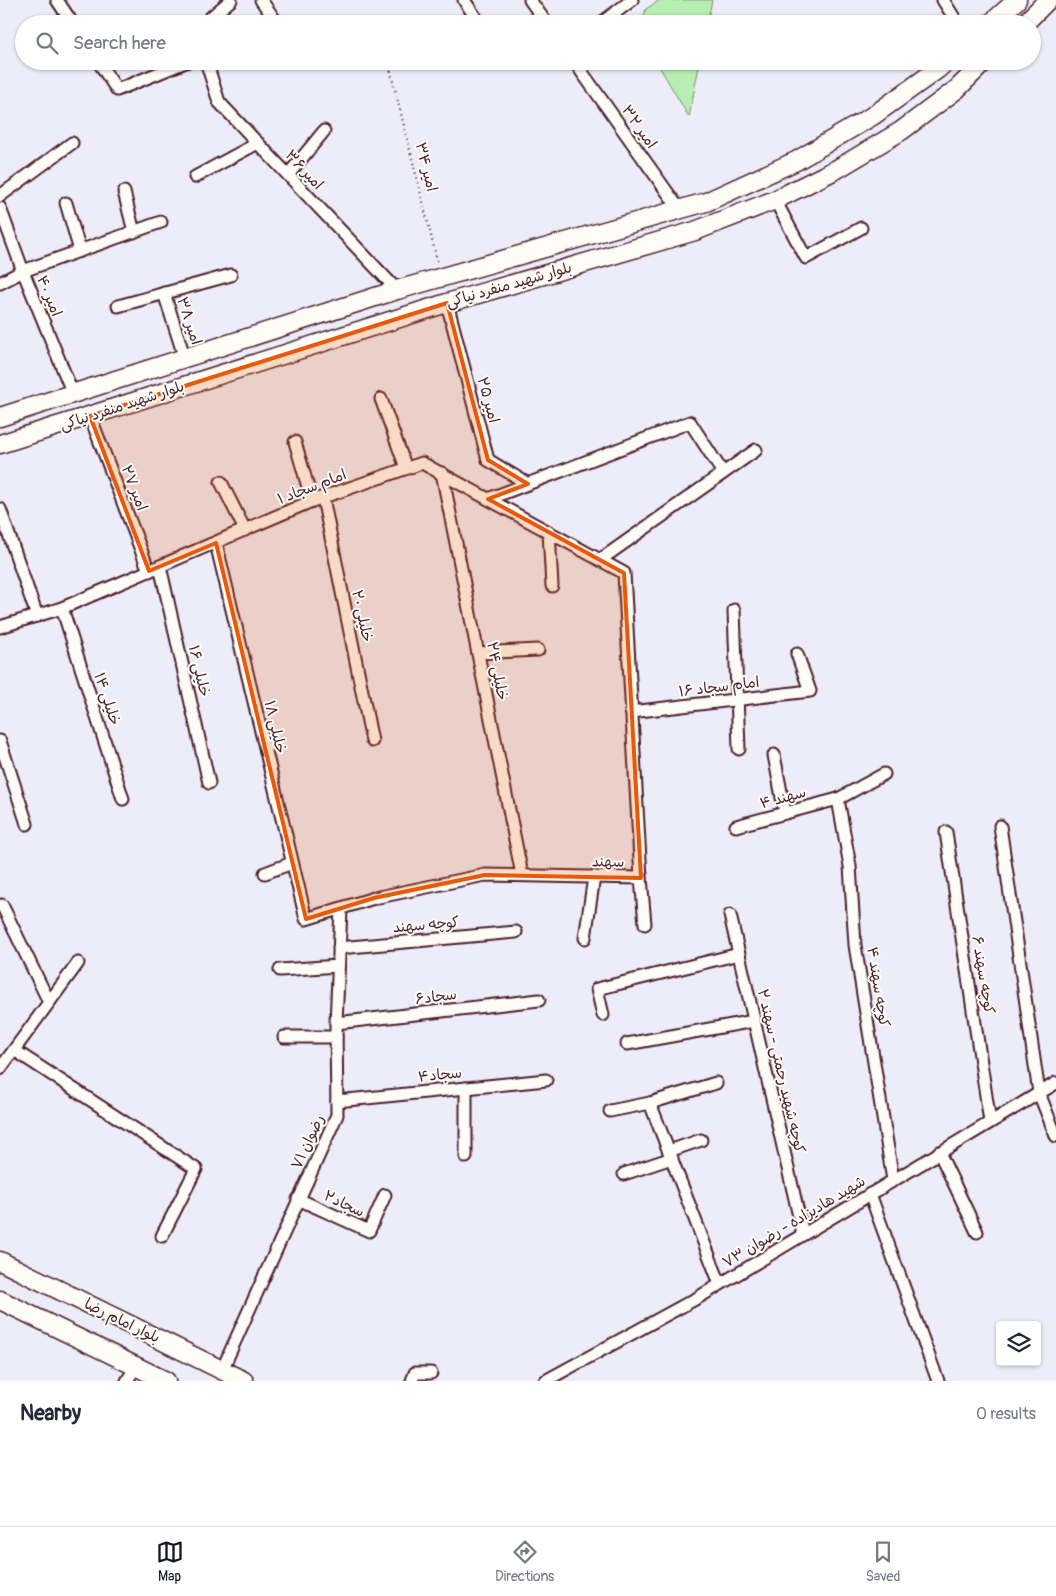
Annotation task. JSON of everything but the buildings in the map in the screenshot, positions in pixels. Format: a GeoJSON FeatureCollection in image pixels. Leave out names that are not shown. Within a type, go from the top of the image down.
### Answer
{"type":"FeatureCollection","features":[{"type":"Feature","properties":{"kind":"main road"},"geometry":{"type":"LineString","coordinates":[[1000,15],[1017,0]]}},
{"type":"Feature","properties":{"kind":"main road"},"geometry":{"type":"LineString","coordinates":[[1033,15],[1048,0]]}},
{"type":"Feature","properties":{"kind":"main road","name":"بلوار شهید منفرد نیاکی"},"geometry":{"type":"LineString","coordinates":[[0,417],[397,290],[706,202],[796,161],[874,115],[937,70]]}},
{"type":"Feature","properties":{"kind":"main road","name":"بلوار شهید منفرد نیاکی"},"geometry":{"type":"LineString","coordinates":[[0,444],[447,303],[694,231],[775,200],[837,169],[901,131],[956,89],[976,70]]}},
{"type":"Feature","properties":{"kind":"main road"},"geometry":{"type":"LineString","coordinates":[[441,278],[447,303]]}},
{"type":"Feature","properties":{"kind":"main road","name":"بلوار امام رضا"},"geometry":{"type":"LineString","coordinates":[[0,1261],[244,1381]]}},
{"type":"Feature","properties":{"kind":"main road"},"geometry":{"type":"LineString","coordinates":[[0,1300],[132,1373],[166,1381]]}},
{"type":"Feature","properties":{"kind":"street"},"geometry":{"type":"LineString","coordinates":[[57,0],[67,15]]}},
{"type":"Feature","properties":{"kind":"street"},"geometry":{"type":"LineString","coordinates":[[213,15],[231,0]]}},
{"type":"Feature","properties":{"kind":"street"},"geometry":{"type":"LineString","coordinates":[[261,0],[272,15]]}},
{"type":"Feature","properties":{"kind":"street"},"geometry":{"type":"LineString","coordinates":[[464,0],[474,15]]}},
{"type":"Feature","properties":{"kind":"street"},"geometry":{"type":"LineString","coordinates":[[530,0],[541,15]]}},
{"type":"Feature","properties":{"kind":"street"},"geometry":{"type":"LineString","coordinates":[[612,15],[632,0]]}},
{"type":"Feature","properties":{"kind":"street"},"geometry":{"type":"LineString","coordinates":[[943,0],[952,15]]}},
{"type":"Feature","properties":{"kind":"street"},"geometry":{"type":"LineString","coordinates":[[104,70],[117,90],[166,70]]}},
{"type":"Feature","properties":{"kind":"street","name":"امیر ۳۶"},"geometry":{"type":"LineString","coordinates":[[209,70],[219,102],[397,290]]}},
{"type":"Feature","properties":{"kind":"street","name":"امیر ۳۲"},"geometry":{"type":"LineString","coordinates":[[580,70],[680,210]]}},
{"type":"Feature","properties":{"kind":"street"},"geometry":{"type":"LineString","coordinates":[[288,175],[324,131]]}},
{"type":"Feature","properties":{"kind":"street"},"geometry":{"type":"LineString","coordinates":[[0,196],[72,143]]}},
{"type":"Feature","properties":{"kind":"street"},"geometry":{"type":"LineString","coordinates":[[195,177],[258,143]]}},
{"type":"Feature","properties":{"kind":"street"},"geometry":{"type":"LineString","coordinates":[[124,192],[134,232]]}},
{"type":"Feature","properties":{"kind":"street"},"geometry":{"type":"LineString","coordinates":[[775,200],[806,258],[861,228]]}},
{"type":"Feature","properties":{"kind":"street"},"geometry":{"type":"LineString","coordinates":[[66,203],[80,251]]}},
{"type":"Feature","properties":{"kind":"street","name":"امیر ۴۰"},"geometry":{"type":"LineString","coordinates":[[0,208],[23,271],[73,394]]}},
{"type":"Feature","properties":{"kind":"street"},"geometry":{"type":"LineString","coordinates":[[0,283],[23,271],[161,222]]}},
{"type":"Feature","properties":{"kind":"street"},"geometry":{"type":"LineString","coordinates":[[118,306],[231,275]]}},
{"type":"Feature","properties":{"kind":"street","name":"امیر ۳۸"},"geometry":{"type":"LineString","coordinates":[[164,293],[185,359]]}},
{"type":"Feature","properties":{"kind":"street","name":"امیر ۲۵"},"geometry":{"type":"LineString","coordinates":[[447,303],[488,460],[528,484]]}},
{"type":"Feature","properties":{"kind":"street"},"geometry":{"type":"LineString","coordinates":[[381,399],[406,468]]}},
{"type":"Feature","properties":{"kind":"street","name":"امیر ۲۷"},"geometry":{"type":"LineString","coordinates":[[90,416],[154,569]]}},
{"type":"Feature","properties":{"kind":"street"},"geometry":{"type":"LineString","coordinates":[[488,499],[690,422],[724,473]]}},
{"type":"Feature","properties":{"kind":"street","name":"خلیلی ۲۰"},"geometry":{"type":"LineString","coordinates":[[295,442],[317,500],[372,741]]}},
{"type":"Feature","properties":{"kind":"street"},"geometry":{"type":"LineString","coordinates":[[600,560],[756,450]]}},
{"type":"Feature","properties":{"kind":"street","name":"امام سجاد ۱"},"geometry":{"type":"LineString","coordinates":[[0,627],[62,608],[317,500],[422,463],[624,573]]}},
{"type":"Feature","properties":{"kind":"street","name":"خلیلی ۲۴"},"geometry":{"type":"LineString","coordinates":[[442,473],[522,875]]}},
{"type":"Feature","properties":{"kind":"street"},"geometry":{"type":"LineString","coordinates":[[221,482],[245,530]]}},
{"type":"Feature","properties":{"kind":"street"},"geometry":{"type":"LineString","coordinates":[[0,509],[37,616]]}},
{"type":"Feature","properties":{"kind":"street"},"geometry":{"type":"LineString","coordinates":[[549,532],[552,586]]}},
{"type":"Feature","properties":{"kind":"street","name":"خلیلی ۱۸"},"geometry":{"type":"LineString","coordinates":[[216,543],[306,919]]}},
{"type":"Feature","properties":{"kind":"street","name":"خلیلی ۱۶"},"geometry":{"type":"LineString","coordinates":[[154,569],[209,783]]}},
{"type":"Feature","properties":{"kind":"street","name":"سهند"},"geometry":{"type":"LineString","coordinates":[[306,919],[374,898],[485,875],[640,878],[624,573]]}},
{"type":"Feature","properties":{"kind":"street","name":"خلیلی ۱۴"},"geometry":{"type":"LineString","coordinates":[[62,608],[123,799]]}},
{"type":"Feature","properties":{"kind":"street"},"geometry":{"type":"LineString","coordinates":[[734,610],[738,749]]}},
{"type":"Feature","properties":{"kind":"street"},"geometry":{"type":"LineString","coordinates":[[478,653],[538,650]]}},
{"type":"Feature","properties":{"kind":"street","name":"امام سجاد ۱۶"},"geometry":{"type":"LineString","coordinates":[[631,712],[810,691],[797,654]]}},
{"type":"Feature","properties":{"kind":"street"},"geometry":{"type":"LineString","coordinates":[[0,741],[27,824]]}},
{"type":"Feature","properties":{"kind":"street"},"geometry":{"type":"LineString","coordinates":[[774,755],[786,813]]}},
{"type":"Feature","properties":{"kind":"street","name":"سهند ۴"},"geometry":{"type":"LineString","coordinates":[[736,826],[838,799],[884,774]]}},
{"type":"Feature","properties":{"kind":"street","name":"کوچه سهند ۴"},"geometry":{"type":"LineString","coordinates":[[838,799],[850,866],[855,945],[893,1180]]}},
{"type":"Feature","properties":{"kind":"street"},"geometry":{"type":"LineString","coordinates":[[1000,826],[1039,1093],[1056,1136]]}},
{"type":"Feature","properties":{"kind":"street","name":"کوچه سهند ۶"},"geometry":{"type":"LineString","coordinates":[[946,832],[990,1122]]}},
{"type":"Feature","properties":{"kind":"street"},"geometry":{"type":"LineString","coordinates":[[265,873],[292,863]]}},
{"type":"Feature","properties":{"kind":"street"},"geometry":{"type":"LineString","coordinates":[[585,938],[594,877]]}},
{"type":"Feature","properties":{"kind":"street"},"geometry":{"type":"LineString","coordinates":[[640,878],[645,924]]}},
{"type":"Feature","properties":{"kind":"street"},"geometry":{"type":"LineString","coordinates":[[2,904],[50,1002]]}},
{"type":"Feature","properties":{"kind":"street","name":"رضوان ۷۱"},"geometry":{"type":"LineString","coordinates":[[222,1370],[337,1115],[336,1023],[341,909]]}},
{"type":"Feature","properties":{"kind":"street","name":"کوچه شهید رحمتی - سهند ۲"},"geometry":{"type":"LineString","coordinates":[[730,915],[803,1234]]}},
{"type":"Feature","properties":{"kind":"street","name":"كوچه سهند"},"geometry":{"type":"LineString","coordinates":[[339,948],[516,932]]}},
{"type":"Feature","properties":{"kind":"street"},"geometry":{"type":"LineString","coordinates":[[603,1015],[597,989],[739,954]]}},
{"type":"Feature","properties":{"kind":"street"},"geometry":{"type":"LineString","coordinates":[[0,1069],[78,963]]}},
{"type":"Feature","properties":{"kind":"street"},"geometry":{"type":"LineString","coordinates":[[280,970],[338,966]]}},
{"type":"Feature","properties":{"kind":"street","name":"سجاد۶"},"geometry":{"type":"LineString","coordinates":[[336,1023],[539,1000]]}},
{"type":"Feature","properties":{"kind":"street"},"geometry":{"type":"LineString","coordinates":[[627,1044],[754,1021]]}},
{"type":"Feature","properties":{"kind":"street"},"geometry":{"type":"LineString","coordinates":[[284,1037],[336,1037]]}},
{"type":"Feature","properties":{"kind":"street"},"geometry":{"type":"LineString","coordinates":[[14,1050],[196,1169],[162,1236]]}},
{"type":"Feature","properties":{"kind":"street","name":"سجاد۴"},"geometry":{"type":"LineString","coordinates":[[337,1101],[546,1080]]}},
{"type":"Feature","properties":{"kind":"street"},"geometry":{"type":"LineString","coordinates":[[610,1111],[650,1103],[716,1083]]}},
{"type":"Feature","properties":{"kind":"street","name":"شهید هادیزاده - رضوان ۷۳"},"geometry":{"type":"LineString","coordinates":[[545,1381],[720,1284],[1056,1083]]}},
{"type":"Feature","properties":{"kind":"street"},"geometry":{"type":"LineString","coordinates":[[466,1088],[466,1157]]}},
{"type":"Feature","properties":{"kind":"street"},"geometry":{"type":"LineString","coordinates":[[650,1103],[720,1284]]}},
{"type":"Feature","properties":{"kind":"street"},"geometry":{"type":"LineString","coordinates":[[624,1174],[701,1140]]}},
{"type":"Feature","properties":{"kind":"street"},"geometry":{"type":"LineString","coordinates":[[939,1152],[977,1232]]}},
{"type":"Feature","properties":{"kind":"street"},"geometry":{"type":"LineString","coordinates":[[870,1194],[938,1381]]}},
{"type":"Feature","properties":{"kind":"street","name":"سجاد۲"},"geometry":{"type":"LineString","coordinates":[[298,1199],[369,1231],[385,1195]]}},
{"type":"Feature","properties":{"kind":"street"},"geometry":{"type":"LineString","coordinates":[[412,1381],[415,1373],[431,1373]]}},
{"type":"Feature","properties":{"kind":"path","name":"امیر ۳۴"},"geometry":{"type":"LineString","coordinates":[[390,70],[441,278]]}},
{"type":"Feature","properties":{"kind":"highlighted area"},"geometry":{"type":"Polygon","coordinates":[[[447,303],[488,460],[528,484],[488,499],[624,573],[641,878],[485,875],[374,898],[306,919],[216,543],[149,571],[90,416],[447,303]]]}},
{"type":"Feature","properties":{"kind":"green space"},"geometry":{"type":"Polygon","coordinates":[[[660,0],[712,0],[709,15],[644,15],[646,9],[660,0]]]}},
{"type":"Feature","properties":{"kind":"green space"},"geometry":{"type":"Polygon","coordinates":[[[661,70],[698,70],[689,117],[661,70]]]}}]}
